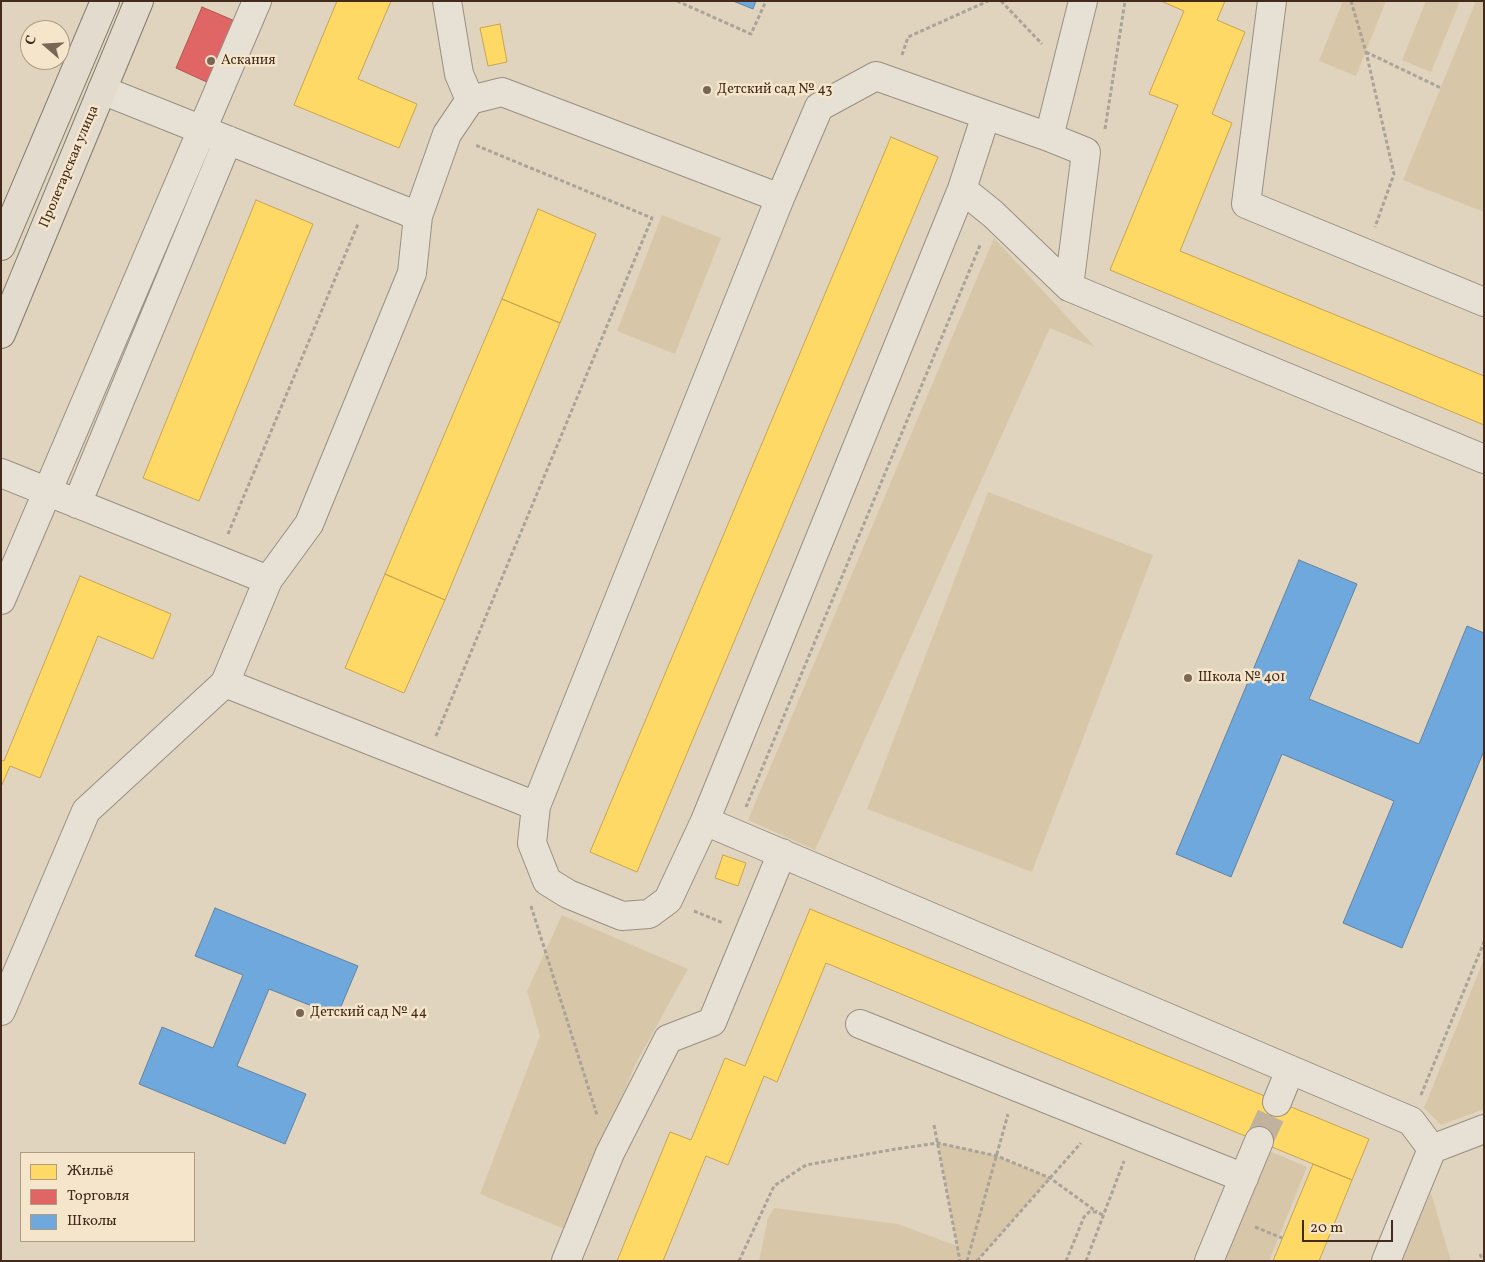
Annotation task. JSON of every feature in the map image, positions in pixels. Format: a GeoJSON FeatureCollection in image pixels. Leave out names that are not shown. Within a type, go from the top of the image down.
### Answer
{"type":"FeatureCollection","features":[{"type":"Feature","properties":{"kind":"main road"},"geometry":{"type":"LineString","coordinates":[[1,246],[105,1]]}},
{"type":"Feature","properties":{"kind":"main road","name":"Пролетарская улица"},"geometry":{"type":"LineString","coordinates":[[1,334],[139,1]]}},
{"type":"Feature","properties":{"kind":"lane"},"geometry":{"type":"LineString","coordinates":[[1,600],[257,1]]}},
{"type":"Feature","properties":{"kind":"lane"},"geometry":{"type":"LineString","coordinates":[[447,1],[459,74],[470,100]]}},
{"type":"Feature","properties":{"kind":"lane"},"geometry":{"type":"LineString","coordinates":[[1049,137],[1083,1]]}},
{"type":"Feature","properties":{"kind":"lane"},"geometry":{"type":"LineString","coordinates":[[1272,1],[1246,204],[1484,302]]}},
{"type":"Feature","properties":{"kind":"lane"},"geometry":{"type":"LineString","coordinates":[[986,116],[962,189],[705,821],[668,900],[649,914],[622,916],[568,894],[547,880],[532,843],[536,806],[780,198],[819,107],[876,76],[1049,137],[1086,152],[1069,287]]}},
{"type":"Feature","properties":{"kind":"lane"},"geometry":{"type":"LineString","coordinates":[[102,90],[418,216]]}},
{"type":"Feature","properties":{"kind":"lane"},"geometry":{"type":"LineString","coordinates":[[1,1011],[86,811],[226,683],[268,580],[309,524],[412,273],[418,216],[447,134],[470,100],[502,92],[780,198]]}},
{"type":"Feature","properties":{"kind":"lane"},"geometry":{"type":"LineString","coordinates":[[77,504],[228,140]]}},
{"type":"Feature","properties":{"kind":"lane"},"geometry":{"type":"LineString","coordinates":[[962,189],[993,214],[1069,287],[1484,459]]}},
{"type":"Feature","properties":{"kind":"lane"},"geometry":{"type":"LineString","coordinates":[[1,474],[268,580]]}},
{"type":"Feature","properties":{"kind":"lane"},"geometry":{"type":"LineString","coordinates":[[226,683],[536,806]]}},
{"type":"Feature","properties":{"kind":"lane"},"geometry":{"type":"LineString","coordinates":[[705,821],[1411,1121],[1432,1149]]}},
{"type":"Feature","properties":{"kind":"lane"},"geometry":{"type":"LineString","coordinates":[[566,1261],[610,1153],[668,1039],[712,1022],[782,853]]}},
{"type":"Feature","properties":{"kind":"lane"},"geometry":{"type":"LineString","coordinates":[[860,1024],[1244,1178]]}},
{"type":"Feature","properties":{"kind":"lane"},"geometry":{"type":"LineString","coordinates":[[1277,1102],[1290,1070]]}},
{"type":"Feature","properties":{"kind":"lane"},"geometry":{"type":"LineString","coordinates":[[1386,1261],[1432,1149],[1484,1129]]}},
{"type":"Feature","properties":{"kind":"lane"},"geometry":{"type":"LineString","coordinates":[[1209,1261],[1259,1142]]}},
{"type":"Feature","properties":{"kind":"path"},"geometry":{"type":"LineString","coordinates":[[677,1],[752,34],[766,1]]}},
{"type":"Feature","properties":{"kind":"path"},"geometry":{"type":"LineString","coordinates":[[892,81],[908,37],[988,1]]}},
{"type":"Feature","properties":{"kind":"path"},"geometry":{"type":"LineString","coordinates":[[1001,1],[1065,69]]}},
{"type":"Feature","properties":{"kind":"path"},"geometry":{"type":"LineString","coordinates":[[1086,152],[1104,141],[1125,1]]}},
{"type":"Feature","properties":{"kind":"path"},"geometry":{"type":"LineString","coordinates":[[1351,1],[1366,52],[1394,174],[1365,253]]}},
{"type":"Feature","properties":{"kind":"path"},"geometry":{"type":"LineString","coordinates":[[1366,52],[1441,88]]}},
{"type":"Feature","properties":{"kind":"path"},"geometry":{"type":"LineString","coordinates":[[425,762],[652,218],[447,134]]}},
{"type":"Feature","properties":{"kind":"path"},"geometry":{"type":"LineString","coordinates":[[217,560],[369,196]]}},
{"type":"Feature","properties":{"kind":"path"},"geometry":{"type":"LineString","coordinates":[[735,833],[993,214]]}},
{"type":"Feature","properties":{"kind":"path"},"geometry":{"type":"LineString","coordinates":[[528,898],[610,1153]]}},
{"type":"Feature","properties":{"kind":"path"},"geometry":{"type":"LineString","coordinates":[[668,900],[749,934]]}},
{"type":"Feature","properties":{"kind":"path"},"geometry":{"type":"LineString","coordinates":[[1411,1121],[1484,942]]}},
{"type":"Feature","properties":{"kind":"path"},"geometry":{"type":"LineString","coordinates":[[967,1261],[1016,1086]]}},
{"type":"Feature","properties":{"kind":"path"},"geometry":{"type":"LineString","coordinates":[[977,1261],[1101,1120]]}},
{"type":"Feature","properties":{"kind":"path"},"geometry":{"type":"LineString","coordinates":[[934,1125],[960,1261]]}},
{"type":"Feature","properties":{"kind":"path"},"geometry":{"type":"LineString","coordinates":[[1086,1261],[1134,1134]]}},
{"type":"Feature","properties":{"kind":"path"},"geometry":{"type":"LineString","coordinates":[[739,1261],[774,1186],[806,1165],[938,1143],[997,1156],[1050,1178],[1103,1215]]}},
{"type":"Feature","properties":{"kind":"path"},"geometry":{"type":"LineString","coordinates":[[1066,1261],[1084,1218],[1089,1212],[1097,1212]]}},
{"type":"Feature","properties":{"kind":"path"},"geometry":{"type":"LineString","coordinates":[[1480,1254],[1484,1261]]}},
{"type":"Feature","properties":{"kind":"shaded area"},"geometry":{"type":"Polygon","coordinates":[[[1343,1],[1386,1],[1356,76],[1319,61],[1343,1]]]}},
{"type":"Feature","properties":{"kind":"shaded area"},"geometry":{"type":"Polygon","coordinates":[[[1426,1],[1460,1],[1431,72],[1402,60],[1426,1]]]}},
{"type":"Feature","properties":{"kind":"shaded area"},"geometry":{"type":"Polygon","coordinates":[[[1476,1],[1484,1],[1484,212],[1403,180],[1476,1]]]}},
{"type":"Feature","properties":{"kind":"shaded area"},"geometry":{"type":"Polygon","coordinates":[[[662,215],[721,238],[675,354],[617,331],[662,215]]]}},
{"type":"Feature","properties":{"kind":"shaded area"},"geometry":{"type":"Polygon","coordinates":[[[994,238],[1095,347],[1050,328],[815,850],[748,820],[994,238]]]}},
{"type":"Feature","properties":{"kind":"shaded area"},"geometry":{"type":"Polygon","coordinates":[[[988,492],[1153,555],[1032,872],[867,809],[988,492]]]}},
{"type":"Feature","properties":{"kind":"shaded area"},"geometry":{"type":"Polygon","coordinates":[[[562,915],[688,969],[635,1065],[567,1230],[480,1194],[540,1036],[527,991],[562,915]]]}},
{"type":"Feature","properties":{"kind":"shaded area"},"geometry":{"type":"Polygon","coordinates":[[[1484,959],[1484,1109],[1441,1125],[1424,1108],[1484,959]]]}},
{"type":"Feature","properties":{"kind":"shaded area"},"geometry":{"type":"Polygon","coordinates":[[[938,1143],[997,1156],[1050,1178],[977,1261],[759,1261],[768,1218],[774,1208],[898,1224],[957,1246],[938,1143]]]}},
{"type":"Feature","properties":{"kind":"shaded area"},"geometry":{"type":"Polygon","coordinates":[[[1262,1148],[1307,1167],[1269,1261],[1215,1261],[1262,1148]]]}},
{"type":"Feature","properties":{"kind":"shaded area"},"geometry":{"type":"Polygon","coordinates":[[[1431,1193],[1451,1261],[1402,1261],[1425,1206],[1431,1193]]]}},
{"type":"Feature","properties":{"kind":"building: Жильё"},"geometry":{"type":"Polygon","coordinates":[[[337,1],[391,1],[358,79],[417,104],[399,148],[294,105],[337,1]]]}},
{"type":"Feature","properties":{"kind":"building: Жильё"},"geometry":{"type":"Polygon","coordinates":[[[1161,1],[1225,1],[1217,20],[1245,32],[1212,114],[1232,123],[1180,251],[1484,376],[1484,425],[1110,270],[1178,105],[1149,94],[1184,11],[1161,1]]]}},
{"type":"Feature","properties":{"kind":"building: Жильё"},"geometry":{"type":"Polygon","coordinates":[[[500,24],[507,62],[488,66],[480,28],[500,24]]]}},
{"type":"Feature","properties":{"kind":"building: Жильё"},"geometry":{"type":"Polygon","coordinates":[[[891,137],[938,157],[637,872],[590,852],[891,137]]]}},
{"type":"Feature","properties":{"kind":"building: Жильё"},"geometry":{"type":"Polygon","coordinates":[[[256,200],[313,224],[199,501],[143,478],[256,200]]]}},
{"type":"Feature","properties":{"kind":"building: Жильё"},"geometry":{"type":"Polygon","coordinates":[[[538,209],[596,234],[560,323],[502,299],[538,209]]]}},
{"type":"Feature","properties":{"kind":"building: Жильё"},"geometry":{"type":"Polygon","coordinates":[[[502,299],[560,323],[445,600],[385,574],[502,299]]]}},
{"type":"Feature","properties":{"kind":"building: Жильё"},"geometry":{"type":"Polygon","coordinates":[[[385,574],[445,600],[404,693],[345,668],[385,574]]]}},
{"type":"Feature","properties":{"kind":"building: Жильё"},"geometry":{"type":"Polygon","coordinates":[[[80,576],[171,614],[153,659],[98,636],[40,778],[10,766],[1,787],[1,760],[4,761],[80,576]]]}},
{"type":"Feature","properties":{"kind":"building: Жильё"},"geometry":{"type":"Polygon","coordinates":[[[723,855],[746,863],[738,886],[715,878],[723,855]]]}},
{"type":"Feature","properties":{"kind":"building: Жильё"},"geometry":{"type":"Polygon","coordinates":[[[810,909],[1369,1139],[1352,1180],[826,963],[777,1082],[764,1076],[728,1165],[706,1156],[663,1261],[617,1261],[670,1132],[691,1140],[725,1058],[745,1066],[810,909]]]}},
{"type":"Feature","properties":{"kind":"building: Жильё"},"geometry":{"type":"Polygon","coordinates":[[[1313,1164],[1352,1180],[1319,1261],[1273,1261],[1313,1164]]]}},
{"type":"Feature","properties":{"kind":"building: Торговля"},"geometry":{"type":"Polygon","coordinates":[[[202,7],[235,21],[209,83],[176,68],[202,7]]]}},
{"type":"Feature","properties":{"kind":"building: Школы"},"geometry":{"type":"Polygon","coordinates":[[[733,1],[756,1],[753,9],[733,1]]]}},
{"type":"Feature","properties":{"kind":"building: Школы"},"geometry":{"type":"Polygon","coordinates":[[[1299,560],[1357,584],[1309,699],[1419,744],[1467,626],[1484,633],[1484,751],[1402,948],[1343,923],[1394,801],[1282,754],[1231,877],[1176,854],[1299,560]]]}},
{"type":"Feature","properties":{"kind":"building: Школы"},"geometry":{"type":"Polygon","coordinates":[[[215,908],[358,966],[337,1016],[269,989],[237,1066],[306,1094],[285,1144],[139,1084],[162,1027],[213,1048],[243,975],[195,956],[215,908]]]}},
{"type":"Feature","properties":{"kind":"tunnel"},"geometry":{"type":"LineString","coordinates":[[1259,1141],[1277,1102]]}},
{"type":"Feature","properties":{"kind":"place","name":"Аскания"},"geometry":{"type":"Point","coordinates":[211,61]}},
{"type":"Feature","properties":{"kind":"place","name":"Детский сад № 43"},"geometry":{"type":"Point","coordinates":[707,90]}},
{"type":"Feature","properties":{"kind":"place","name":"Школа № 401"},"geometry":{"type":"Point","coordinates":[1188,678]}},
{"type":"Feature","properties":{"kind":"place","name":"Детский сад № 44"},"geometry":{"type":"Point","coordinates":[300,1013]}}]}
